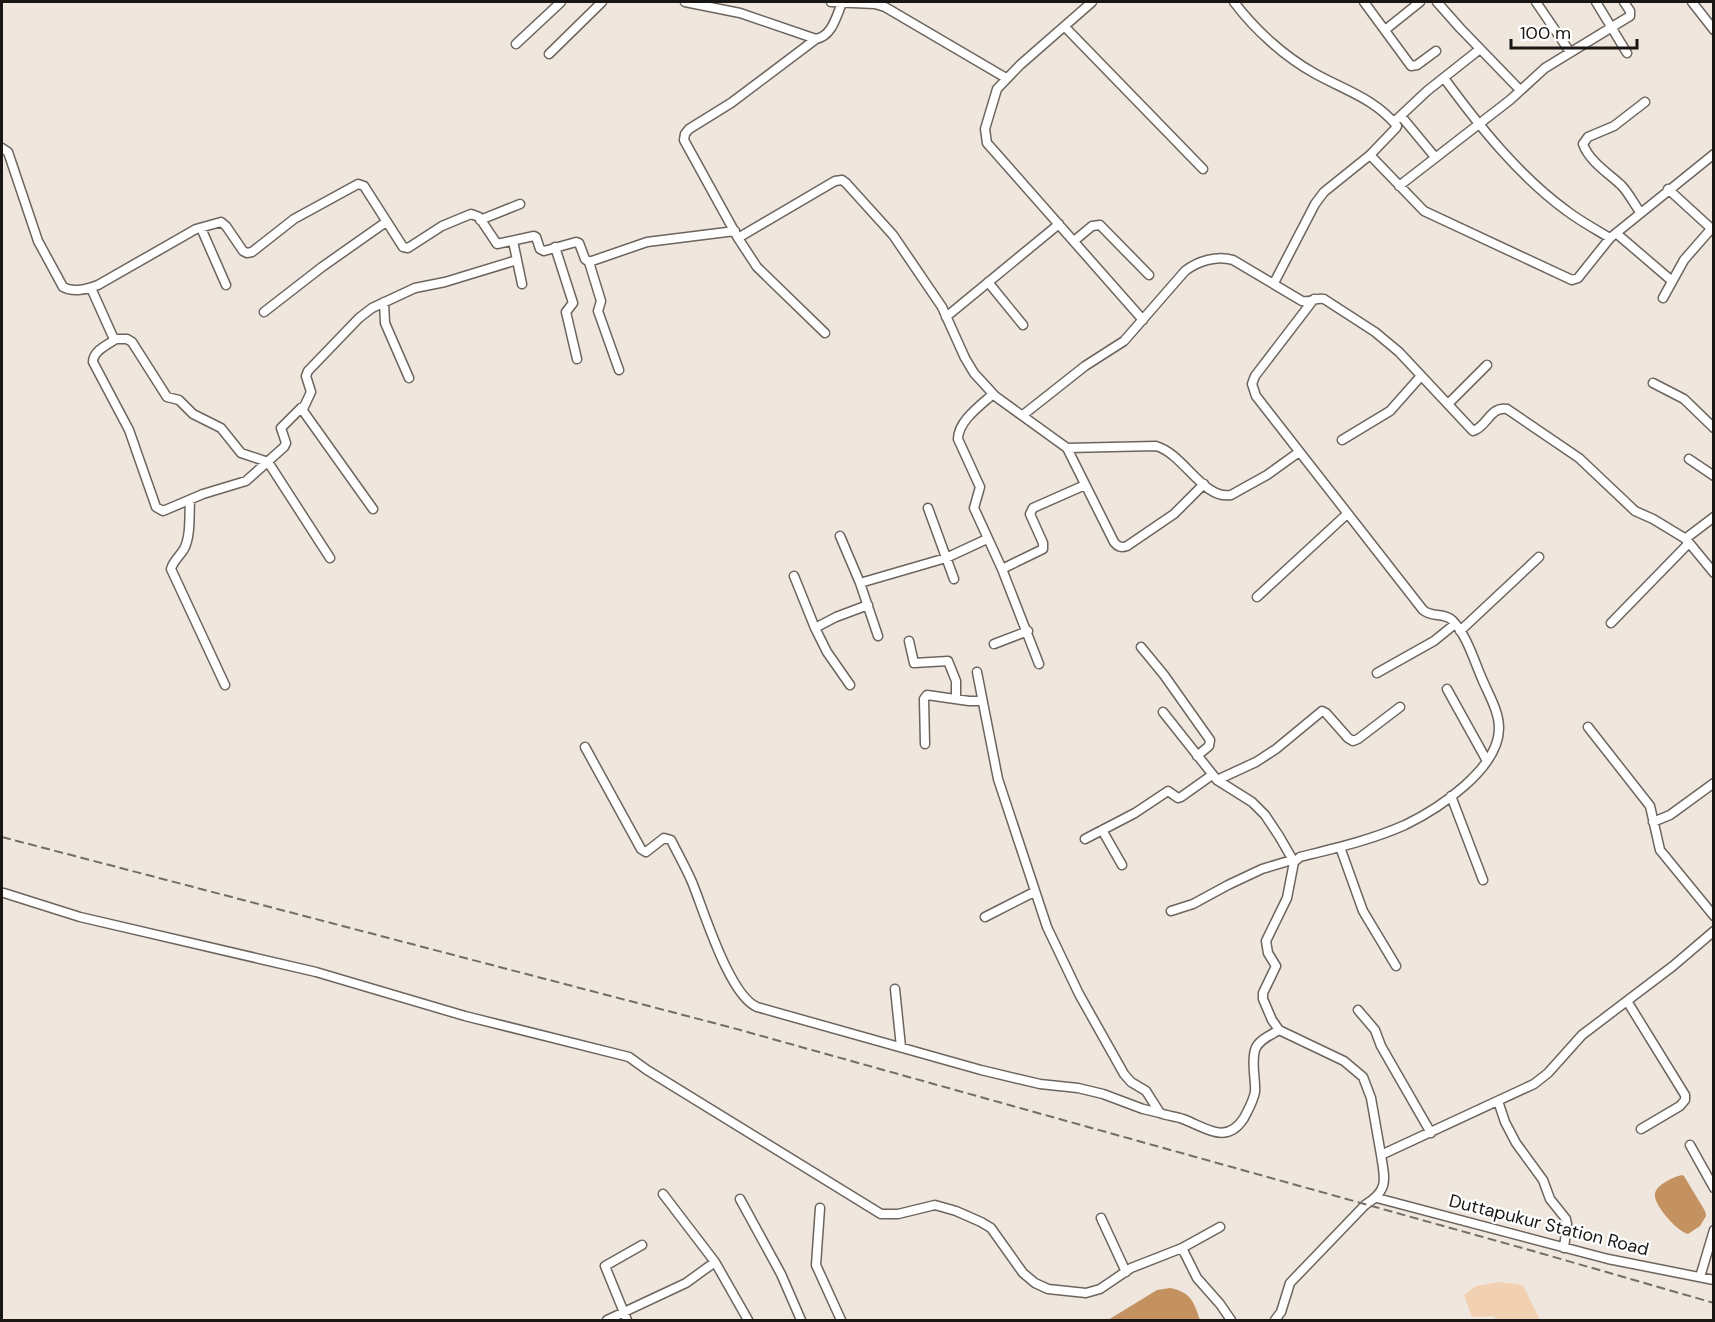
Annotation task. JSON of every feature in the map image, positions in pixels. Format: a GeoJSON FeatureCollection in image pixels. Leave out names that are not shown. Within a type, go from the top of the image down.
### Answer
{"type":"FeatureCollection","features":[{"type":"Feature","properties":{"kind":"street"},"geometry":{"type":"LineString","coordinates":[[516,44],[561,2]]}},
{"type":"Feature","properties":{"kind":"street"},"geometry":{"type":"LineString","coordinates":[[549,54],[602,2]]}},
{"type":"Feature","properties":{"kind":"street"},"geometry":{"type":"LineString","coordinates":[[685,2],[749,16],[816,39]]}},
{"type":"Feature","properties":{"kind":"street"},"geometry":{"type":"LineString","coordinates":[[831,2],[865,3],[885,7],[1006,78]]}},
{"type":"Feature","properties":{"kind":"street"},"geometry":{"type":"LineString","coordinates":[[1092,2],[1006,78],[994,97],[985,129],[987,143],[1143,320]]}},
{"type":"Feature","properties":{"kind":"street"},"geometry":{"type":"LineString","coordinates":[[1234,2],[1277,47],[1315,73],[1361,95],[1398,119],[1435,157]]}},
{"type":"Feature","properties":{"kind":"street"},"geometry":{"type":"LineString","coordinates":[[1364,2],[1413,66],[1436,51]]}},
{"type":"Feature","properties":{"kind":"street"},"geometry":{"type":"LineString","coordinates":[[1385,30],[1420,2]]}},
{"type":"Feature","properties":{"kind":"street"},"geometry":{"type":"LineString","coordinates":[[1437,2],[1520,90]]}},
{"type":"Feature","properties":{"kind":"street"},"geometry":{"type":"LineString","coordinates":[[1536,2],[1570,52]]}},
{"type":"Feature","properties":{"kind":"street"},"geometry":{"type":"LineString","coordinates":[[1596,2],[1627,53]]}},
{"type":"Feature","properties":{"kind":"street"},"geometry":{"type":"LineString","coordinates":[[1398,186],[1545,68],[1630,14],[1624,2]]}},
{"type":"Feature","properties":{"kind":"street"},"geometry":{"type":"LineString","coordinates":[[1692,2],[1713,30]]}},
{"type":"Feature","properties":{"kind":"street"},"geometry":{"type":"LineString","coordinates":[[825,333],[757,267],[687,146],[685,134],[689,129],[731,103],[816,39],[826,35],[842,3]]}},
{"type":"Feature","properties":{"kind":"street"},"geometry":{"type":"LineString","coordinates":[[1065,27],[1203,170]]}},
{"type":"Feature","properties":{"kind":"street"},"geometry":{"type":"LineString","coordinates":[[1274,283],[1315,204],[1336,181],[1370,155],[1396,128],[1398,119],[1480,49]]}},
{"type":"Feature","properties":{"kind":"street"},"geometry":{"type":"LineString","coordinates":[[1444,78],[1478,123],[1553,199],[1568,212],[1613,236],[1672,281]]}},
{"type":"Feature","properties":{"kind":"street"},"geometry":{"type":"LineString","coordinates":[[1640,212],[1625,190],[1596,162],[1583,144],[1588,137],[1614,126],[1645,102]]}},
{"type":"Feature","properties":{"kind":"street"},"geometry":{"type":"LineString","coordinates":[[2,148],[8,152],[38,241],[63,287],[70,290],[91,288],[201,228],[221,222],[225,224],[239,247],[247,253],[252,252],[294,219],[358,184],[364,186],[403,247],[408,248],[434,231],[471,214],[480,220],[496,244],[534,236],[542,250],[579,243],[585,259],[589,262],[601,301],[598,311],[619,370]]}},
{"type":"Feature","properties":{"kind":"street"},"geometry":{"type":"LineString","coordinates":[[1370,155],[1424,211],[1572,280],[1578,278],[1613,236],[1713,154]]}},
{"type":"Feature","properties":{"kind":"street"},"geometry":{"type":"LineString","coordinates":[[589,262],[647,242],[737,234],[835,181],[842,180],[893,235],[942,308],[974,374],[993,394],[1067,448],[1114,542],[1122,548],[1174,514],[1204,484]]}},
{"type":"Feature","properties":{"kind":"street"},"geometry":{"type":"LineString","coordinates":[[1663,298],[1684,260],[1712,230],[1668,189]]}},
{"type":"Feature","properties":{"kind":"street"},"geometry":{"type":"LineString","coordinates":[[480,220],[520,204]]}},
{"type":"Feature","properties":{"kind":"street"},"geometry":{"type":"LineString","coordinates":[[264,312],[386,222]]}},
{"type":"Feature","properties":{"kind":"street"},"geometry":{"type":"LineString","coordinates":[[946,317],[1059,224]]}},
{"type":"Feature","properties":{"kind":"street"},"geometry":{"type":"LineString","coordinates":[[1074,241],[1092,226],[1100,225],[1149,274]]}},
{"type":"Feature","properties":{"kind":"street"},"geometry":{"type":"LineString","coordinates":[[201,228],[225,285]]}},
{"type":"Feature","properties":{"kind":"street"},"geometry":{"type":"LineString","coordinates":[[513,241],[522,284]]}},
{"type":"Feature","properties":{"kind":"street"},"geometry":{"type":"LineString","coordinates":[[555,247],[573,303],[566,312],[577,359]]}},
{"type":"Feature","properties":{"kind":"street"},"geometry":{"type":"LineString","coordinates":[[1023,416],[1085,366],[1125,341],[1185,271],[1196,264],[1226,258],[1274,283],[1302,301],[1324,299],[1376,332],[1405,357],[1474,431],[1496,410],[1507,409],[1579,458],[1635,511],[1653,519],[1687,541],[1713,573]]}},
{"type":"Feature","properties":{"kind":"street"},"geometry":{"type":"LineString","coordinates":[[303,409],[311,392],[306,376],[308,371],[359,318],[384,302],[416,288],[445,282],[517,260]]}},
{"type":"Feature","properties":{"kind":"street"},"geometry":{"type":"LineString","coordinates":[[988,282],[1023,325]]}},
{"type":"Feature","properties":{"kind":"street"},"geometry":{"type":"LineString","coordinates":[[91,288],[116,339]]}},
{"type":"Feature","properties":{"kind":"street"},"geometry":{"type":"LineString","coordinates":[[1171,911],[1193,904],[1262,869],[1373,837],[1405,824],[1451,796],[1478,773],[1495,747],[1499,725],[1495,708],[1458,628],[1444,615],[1430,614],[1423,610],[1266,412],[1256,396],[1252,384],[1255,376],[1314,299]]}},
{"type":"Feature","properties":{"kind":"street"},"geometry":{"type":"LineString","coordinates":[[384,302],[385,323],[409,378]]}},
{"type":"Feature","properties":{"kind":"street"},"geometry":{"type":"LineString","coordinates":[[303,409],[299,409],[282,426],[285,445],[268,462],[242,483],[190,500],[163,512],[156,507],[129,430],[93,358],[96,353],[116,339],[127,339],[132,342],[167,397],[179,400],[193,414],[221,428],[241,453],[268,462],[330,558]]}},
{"type":"Feature","properties":{"kind":"street"},"geometry":{"type":"LineString","coordinates":[[1448,404],[1487,365]]}},
{"type":"Feature","properties":{"kind":"street"},"geometry":{"type":"LineString","coordinates":[[1342,440],[1390,411],[1421,376]]}},
{"type":"Feature","properties":{"kind":"street"},"geometry":{"type":"LineString","coordinates":[[1653,383],[1684,399],[1713,428]]}},
{"type":"Feature","properties":{"kind":"street"},"geometry":{"type":"LineString","coordinates":[[993,394],[972,414],[958,435],[979,482],[980,491],[974,508],[1028,631],[1039,664]]}},
{"type":"Feature","properties":{"kind":"street"},"geometry":{"type":"LineString","coordinates":[[303,409],[373,509]]}},
{"type":"Feature","properties":{"kind":"street"},"geometry":{"type":"LineString","coordinates":[[1067,448],[1156,446],[1168,450],[1218,495],[1231,495],[1267,475],[1299,452]]}},
{"type":"Feature","properties":{"kind":"street"},"geometry":{"type":"LineString","coordinates":[[1689,459],[1713,476]]}},
{"type":"Feature","properties":{"kind":"street"},"geometry":{"type":"LineString","coordinates":[[1002,569],[1043,549],[1043,543],[1030,514],[1033,508],[1085,484]]}},
{"type":"Feature","properties":{"kind":"street"},"geometry":{"type":"LineString","coordinates":[[190,500],[185,546],[171,565],[171,569],[225,685]]}},
{"type":"Feature","properties":{"kind":"street"},"geometry":{"type":"LineString","coordinates":[[928,508],[954,579]]}},
{"type":"Feature","properties":{"kind":"street"},"geometry":{"type":"LineString","coordinates":[[1257,597],[1347,514]]}},
{"type":"Feature","properties":{"kind":"street"},"geometry":{"type":"LineString","coordinates":[[1611,623],[1687,541],[1713,517]]}},
{"type":"Feature","properties":{"kind":"street"},"geometry":{"type":"LineString","coordinates":[[840,536],[860,583],[878,636]]}},
{"type":"Feature","properties":{"kind":"street"},"geometry":{"type":"LineString","coordinates":[[860,583],[946,558],[987,539]]}},
{"type":"Feature","properties":{"kind":"street"},"geometry":{"type":"LineString","coordinates":[[1377,673],[1458,628],[1539,557]]}},
{"type":"Feature","properties":{"kind":"street"},"geometry":{"type":"LineString","coordinates":[[794,576],[827,652],[850,685]]}},
{"type":"Feature","properties":{"kind":"street"},"geometry":{"type":"LineString","coordinates":[[815,628],[836,616],[868,605]]}},
{"type":"Feature","properties":{"kind":"street"},"geometry":{"type":"LineString","coordinates":[[994,644],[1028,631]]}},
{"type":"Feature","properties":{"kind":"street"},"geometry":{"type":"LineString","coordinates":[[909,640],[914,663],[945,660],[950,663],[956,681],[956,699]]}},
{"type":"Feature","properties":{"kind":"street"},"geometry":{"type":"LineString","coordinates":[[1141,648],[1164,675],[1210,740],[1209,746],[1197,756]]}},
{"type":"Feature","properties":{"kind":"street"},"geometry":{"type":"LineString","coordinates":[[976,672],[998,780],[1050,935],[1079,994],[1128,1079],[1146,1091],[1160,1113]]}},
{"type":"Feature","properties":{"kind":"street"},"geometry":{"type":"LineString","coordinates":[[1447,689],[1487,760]]}},
{"type":"Feature","properties":{"kind":"street"},"geometry":{"type":"LineString","coordinates":[[925,744],[924,699],[927,695],[982,701]]}},
{"type":"Feature","properties":{"kind":"street"},"geometry":{"type":"LineString","coordinates":[[1085,839],[1135,813],[1168,791],[1178,798],[1214,778],[1256,762],[1276,749],[1322,711],[1353,741],[1401,706]]}},
{"type":"Feature","properties":{"kind":"street"},"geometry":{"type":"LineString","coordinates":[[1163,712],[1214,778],[1252,802],[1265,815],[1280,836],[1293,861],[1287,898],[1266,941],[1276,966],[1264,987],[1263,999],[1272,1020],[1279,1030],[1344,1061],[1363,1077],[1371,1098],[1385,1179],[1377,1198],[1365,1205],[1290,1283],[1281,1312],[1275,1320]]}},
{"type":"Feature","properties":{"kind":"street"},"geometry":{"type":"LineString","coordinates":[[1588,728],[1650,806],[1660,850],[1713,916]]}},
{"type":"Feature","properties":{"kind":"street"},"geometry":{"type":"LineString","coordinates":[[585,747],[641,849],[646,852],[664,838],[671,840],[693,883],[700,908],[728,968],[747,1002],[757,1007],[981,1070],[1040,1084],[1078,1088],[1103,1094],[1134,1107],[1180,1118],[1208,1130],[1222,1133],[1231,1132],[1238,1126],[1251,1106],[1255,1093],[1255,1051],[1259,1043],[1279,1030]]}},
{"type":"Feature","properties":{"kind":"street"},"geometry":{"type":"LineString","coordinates":[[1653,822],[1670,815],[1713,783]]}},
{"type":"Feature","properties":{"kind":"street"},"geometry":{"type":"LineString","coordinates":[[1451,796],[1483,880]]}},
{"type":"Feature","properties":{"kind":"street"},"geometry":{"type":"LineString","coordinates":[[1102,830],[1122,866]]}},
{"type":"Feature","properties":{"kind":"street"},"geometry":{"type":"LineString","coordinates":[[1340,847],[1363,911],[1396,966]]}},
{"type":"Feature","properties":{"kind":"street"},"geometry":{"type":"LineString","coordinates":[[985,917],[1034,892]]}},
{"type":"Feature","properties":{"kind":"street"},"geometry":{"type":"LineString","coordinates":[[4,893],[80,917],[316,972],[465,1016],[629,1057],[881,1214],[898,1214],[935,1205],[981,1222],[991,1228],[1023,1273],[1041,1287],[1048,1289],[1086,1293],[1100,1289],[1126,1272],[1182,1248],[1220,1227]]}},
{"type":"Feature","properties":{"kind":"street"},"geometry":{"type":"LineString","coordinates":[[1381,1155],[1534,1084],[1548,1073],[1582,1035],[1673,966],[1713,931]]}},
{"type":"Feature","properties":{"kind":"street"},"geometry":{"type":"LineString","coordinates":[[895,989],[901,1047]]}},
{"type":"Feature","properties":{"kind":"street"},"geometry":{"type":"LineString","coordinates":[[1627,1001],[1685,1095],[1685,1100],[1680,1106],[1641,1129]]}},
{"type":"Feature","properties":{"kind":"street"},"geometry":{"type":"LineString","coordinates":[[1358,1010],[1375,1030],[1381,1046],[1431,1133]]}},
{"type":"Feature","properties":{"kind":"street"},"geometry":{"type":"LineString","coordinates":[[1498,1101],[1505,1122],[1516,1143],[1543,1180],[1550,1199],[1566,1219],[1564,1248]]}},
{"type":"Feature","properties":{"kind":"street"},"geometry":{"type":"LineString","coordinates":[[1690,1145],[1713,1188]]}},
{"type":"Feature","properties":{"kind":"street"},"geometry":{"type":"LineString","coordinates":[[663,1194],[715,1262],[748,1320]]}},
{"type":"Feature","properties":{"kind":"street","name":"Duttapukur Station Road"},"geometry":{"type":"LineString","coordinates":[[1377,1198],[1608,1259],[1713,1280]]}},
{"type":"Feature","properties":{"kind":"street"},"geometry":{"type":"LineString","coordinates":[[740,1199],[782,1274],[801,1320]]}},
{"type":"Feature","properties":{"kind":"street"},"geometry":{"type":"LineString","coordinates":[[820,1208],[816,1265],[841,1320]]}},
{"type":"Feature","properties":{"kind":"street"},"geometry":{"type":"LineString","coordinates":[[1101,1218],[1126,1272]]}},
{"type":"Feature","properties":{"kind":"street"},"geometry":{"type":"LineString","coordinates":[[1700,1277],[1713,1230]]}},
{"type":"Feature","properties":{"kind":"street"},"geometry":{"type":"LineString","coordinates":[[626,1316],[605,1266],[642,1245]]}},
{"type":"Feature","properties":{"kind":"street"},"geometry":{"type":"LineString","coordinates":[[1182,1248],[1197,1278],[1231,1320]]}},
{"type":"Feature","properties":{"kind":"street"},"geometry":{"type":"LineString","coordinates":[[607,1320],[626,1316],[686,1283],[715,1262]]}},
{"type":"Feature","properties":{"kind":"shaded area"},"geometry":{"type":"Polygon","coordinates":[[[1682,1175],[1706,1216],[1700,1226],[1688,1234],[1667,1217],[1655,1199],[1656,1191],[1662,1185],[1682,1175]]]}},
{"type":"Feature","properties":{"kind":"shaded area"},"geometry":{"type":"Polygon","coordinates":[[[1499,1282],[1523,1285],[1540,1320],[1496,1320],[1494,1316],[1472,1317],[1464,1295],[1476,1286],[1499,1282]]]}},
{"type":"Feature","properties":{"kind":"shaded area"},"geometry":{"type":"Polygon","coordinates":[[[1170,1288],[1183,1292],[1191,1299],[1200,1320],[1108,1320],[1157,1290],[1170,1288]]]}},
{"type":"Feature","properties":{"kind":"railway"},"geometry":{"type":"LineString","coordinates":[[2,837],[733,1028],[1714,1303]]}}]}
